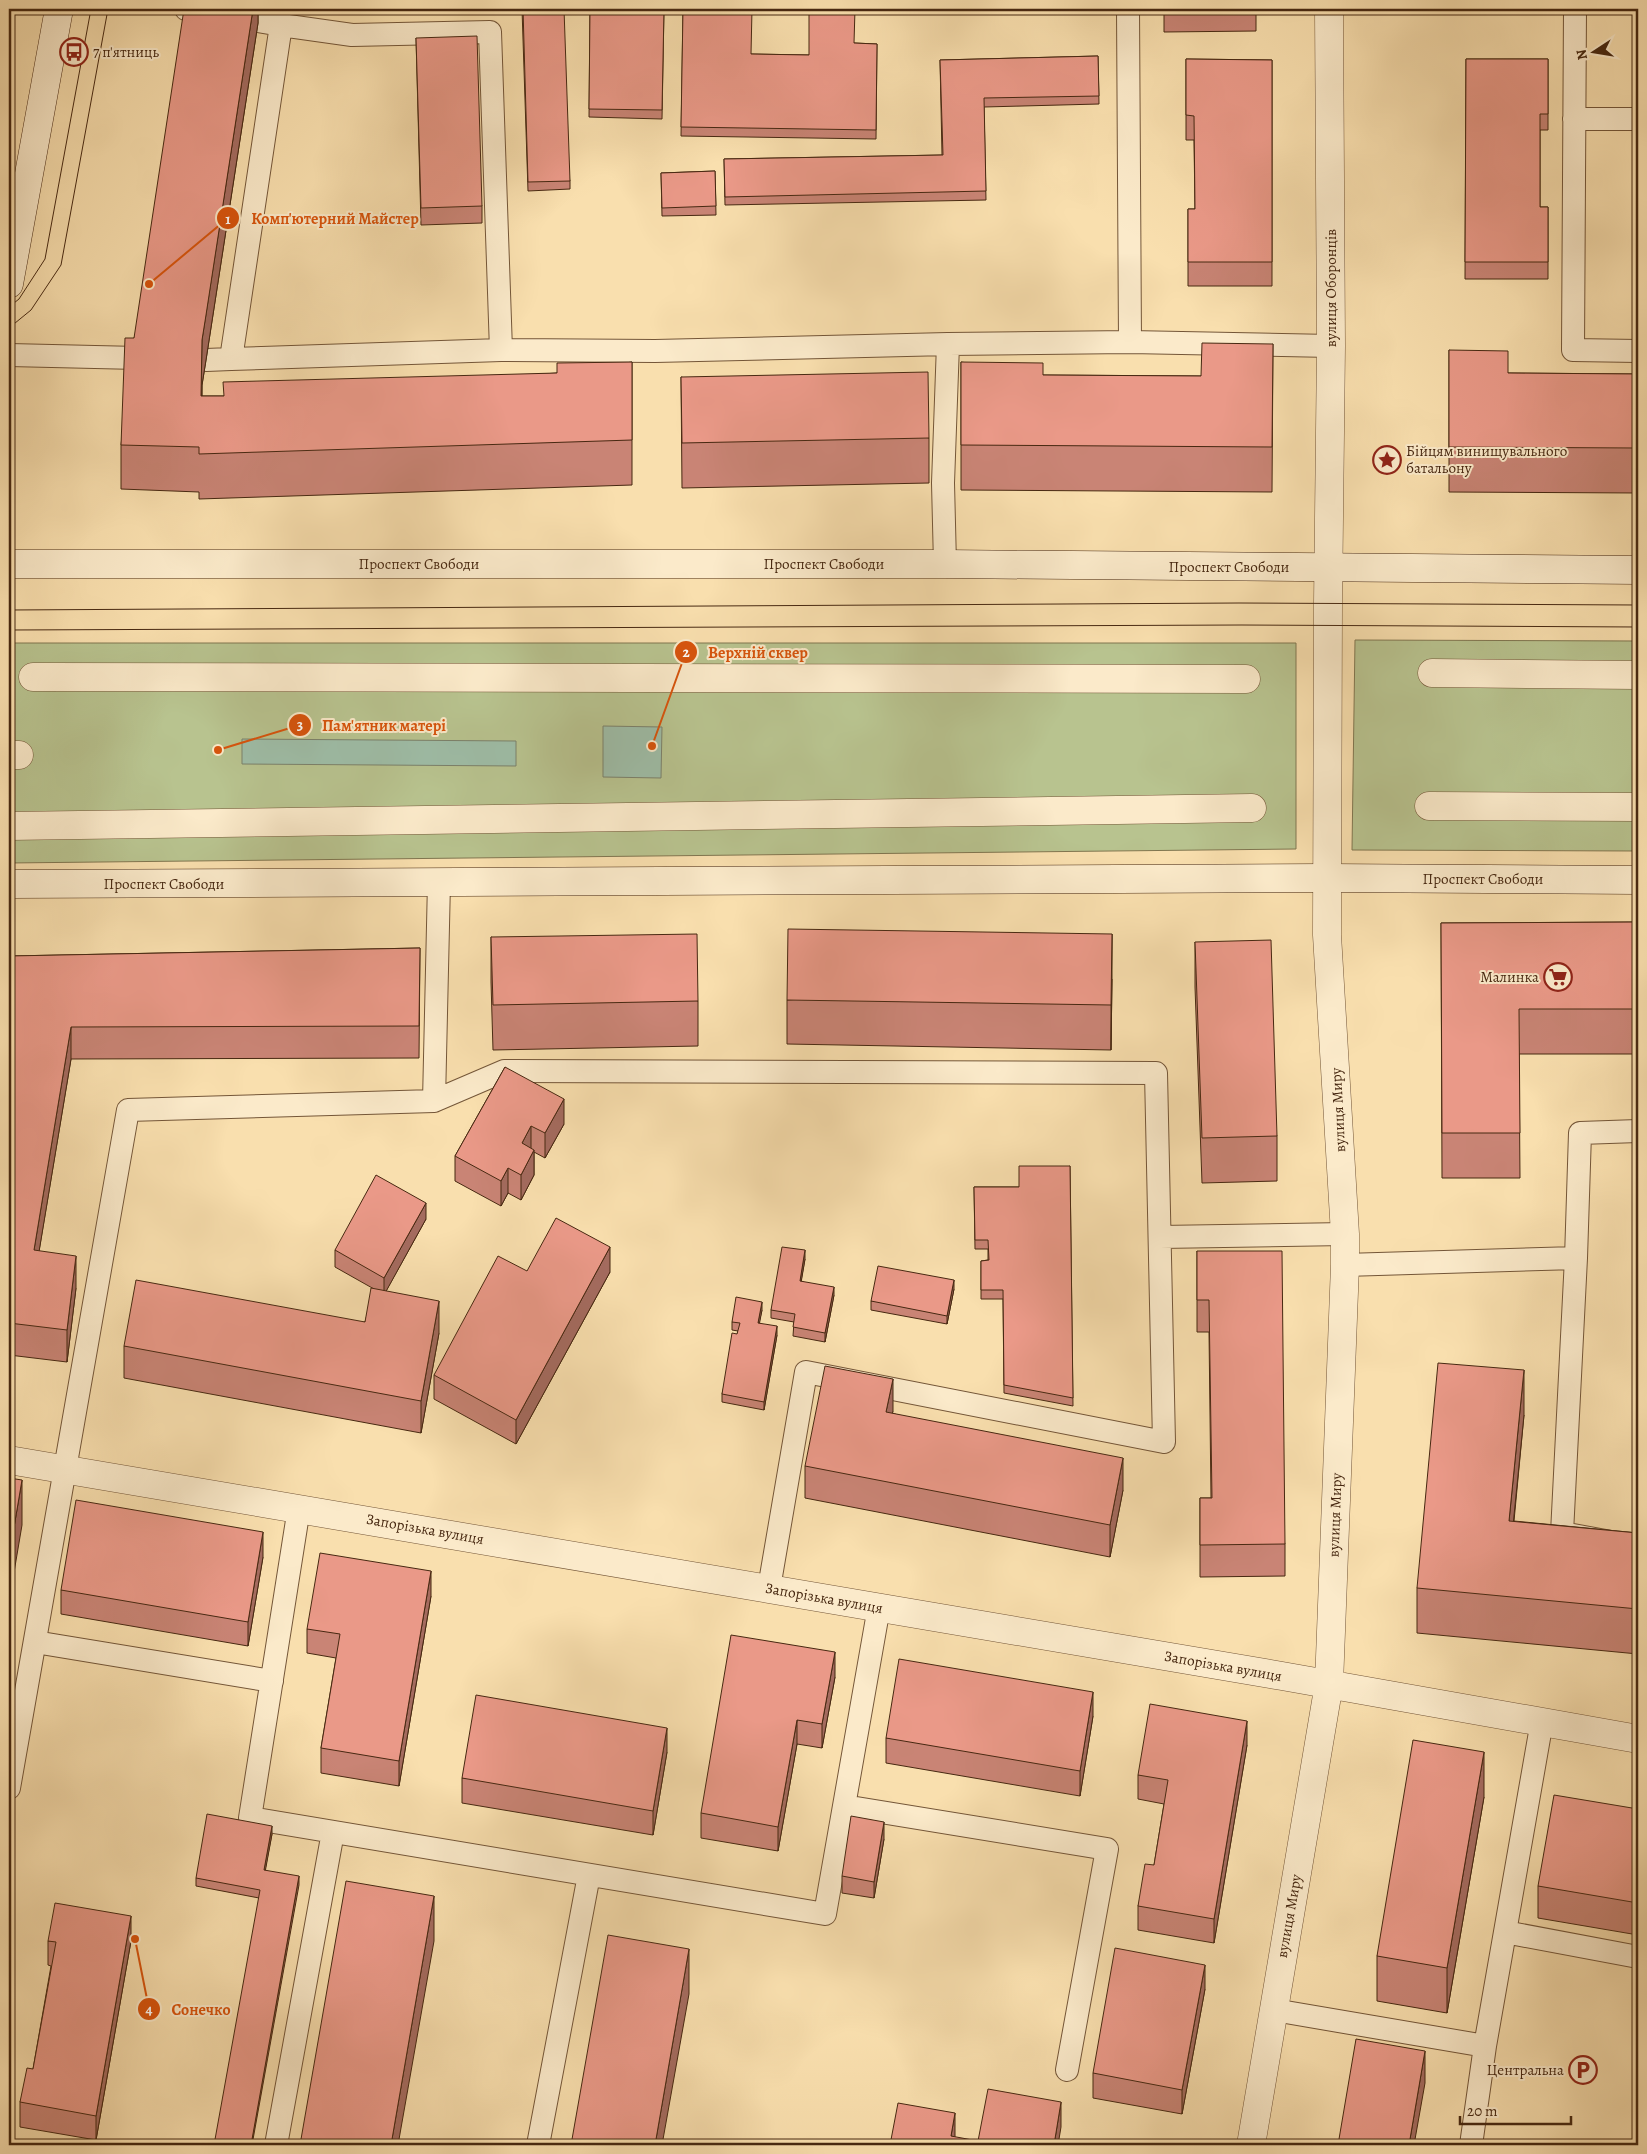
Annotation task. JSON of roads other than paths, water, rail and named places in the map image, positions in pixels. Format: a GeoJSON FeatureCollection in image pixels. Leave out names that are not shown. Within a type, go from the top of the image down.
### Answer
{"type":"FeatureCollection","features":[{"type":"Feature","properties":{"kind":"street"},"geometry":{"type":"LineString","coordinates":[[9,284],[59,9]]}},
{"type":"Feature","properties":{"kind":"street","name":"вулиця Оборонців"},"geometry":{"type":"LineString","coordinates":[[1327,878],[1331,346],[1329,9]]}},
{"type":"Feature","properties":{"kind":"street","name":"Проспект Свободи"},"geometry":{"type":"LineString","coordinates":[[9,564],[945,564],[1638,570]]}},
{"type":"Feature","properties":{"kind":"street"},"geometry":{"type":"LineString","coordinates":[[1432,673],[1638,675]]}},
{"type":"Feature","properties":{"kind":"street"},"geometry":{"type":"LineString","coordinates":[[32,677],[1246,679]]}},
{"type":"Feature","properties":{"kind":"street"},"geometry":{"type":"LineString","coordinates":[[1429,806],[1638,807]]}},
{"type":"Feature","properties":{"kind":"street"},"geometry":{"type":"LineString","coordinates":[[9,826],[1252,808]]}},
{"type":"Feature","properties":{"kind":"street","name":"Проспект Свободи"},"geometry":{"type":"LineString","coordinates":[[9,884],[1327,878],[1638,880]]}},
{"type":"Feature","properties":{"kind":"street","name":"вулиця Миру"},"geometry":{"type":"LineString","coordinates":[[1251,2145],[1328,1684],[1345,1234],[1327,935],[1327,878]]}},
{"type":"Feature","properties":{"kind":"street","name":"Запорізька вулиця"},"geometry":{"type":"LineString","coordinates":[[9,1460],[66,1468],[769,1588],[1638,1739]]}},
{"type":"Feature","properties":{"kind":"lane"},"geometry":{"type":"LineString","coordinates":[[186,9],[281,25],[352,34],[490,32],[501,350]]}},
{"type":"Feature","properties":{"kind":"lane"},"geometry":{"type":"LineString","coordinates":[[1128,9],[1130,342]]}},
{"type":"Feature","properties":{"kind":"lane"},"geometry":{"type":"LineString","coordinates":[[1574,9],[1573,350],[1638,351]]}},
{"type":"Feature","properties":{"kind":"lane"},"geometry":{"type":"LineString","coordinates":[[231,360],[281,25]]}},
{"type":"Feature","properties":{"kind":"lane"},"geometry":{"type":"LineString","coordinates":[[1574,119],[1638,119]]}},
{"type":"Feature","properties":{"kind":"lane"},"geometry":{"type":"LineString","coordinates":[[206,360],[501,350],[655,350],[948,344],[1130,342],[1331,346]]}},
{"type":"Feature","properties":{"kind":"lane"},"geometry":{"type":"LineString","coordinates":[[945,564],[944,484],[948,344]]}},
{"type":"Feature","properties":{"kind":"lane"},"geometry":{"type":"LineString","coordinates":[[9,356],[138,358]]}},
{"type":"Feature","properties":{"kind":"lane"},"geometry":{"type":"LineString","coordinates":[[434,1101],[439,882]]}},
{"type":"Feature","properties":{"kind":"lane"},"geometry":{"type":"LineString","coordinates":[[9,1788],[128,1110],[434,1101],[504,1071],[1156,1073],[1164,1442],[806,1372],[769,1588]]}},
{"type":"Feature","properties":{"kind":"lane"},"geometry":{"type":"LineString","coordinates":[[1638,1132],[1580,1132],[1576,1258],[1562,1533],[1638,1547]]}},
{"type":"Feature","properties":{"kind":"lane"},"geometry":{"type":"LineString","coordinates":[[1160,1237],[1345,1234]]}},
{"type":"Feature","properties":{"kind":"lane"},"geometry":{"type":"LineString","coordinates":[[1345,1265],[1576,1258]]}},
{"type":"Feature","properties":{"kind":"lane"},"geometry":{"type":"LineString","coordinates":[[299,1508],[250,1818],[825,1914],[879,1607]]}},
{"type":"Feature","properties":{"kind":"lane"},"geometry":{"type":"LineString","coordinates":[[36,1642],[272,1681]]}},
{"type":"Feature","properties":{"kind":"lane"},"geometry":{"type":"LineString","coordinates":[[1471,2145],[1485,2046],[1542,1721]]}},
{"type":"Feature","properties":{"kind":"lane"},"geometry":{"type":"LineString","coordinates":[[844,1806],[1107,1849],[1067,2070]]}},
{"type":"Feature","properties":{"kind":"lane"},"geometry":{"type":"LineString","coordinates":[[276,2145],[333,1832]]}},
{"type":"Feature","properties":{"kind":"lane"},"geometry":{"type":"LineString","coordinates":[[538,2145],[589,1875]]}},
{"type":"Feature","properties":{"kind":"lane"},"geometry":{"type":"LineString","coordinates":[[1505,1932],[1638,1957]]}},
{"type":"Feature","properties":{"kind":"lane"},"geometry":{"type":"LineString","coordinates":[[1274,2010],[1485,2046]]}},
{"type":"Feature","properties":{"kind":"tram line"},"geometry":{"type":"LineString","coordinates":[[9,307],[19,299],[45,259],[91,9]]}},
{"type":"Feature","properties":{"kind":"tram line"},"geometry":{"type":"LineString","coordinates":[[9,328],[31,310],[61,265],[108,9]]}},
{"type":"Feature","properties":{"kind":"tram line"},"geometry":{"type":"LineString","coordinates":[[9,610],[1239,603],[1638,605]]}},
{"type":"Feature","properties":{"kind":"tram line"},"geometry":{"type":"LineString","coordinates":[[9,630],[1241,625],[1638,627]]}},
{"type":"Feature","properties":{"kind":"place","name":"7 п'ятниць"},"geometry":{"type":"Point","coordinates":[74,52]}},
{"type":"Feature","properties":{"kind":"place","name":"Комп'ютерний Майстер"},"geometry":{"type":"Point","coordinates":[149,284]}},
{"type":"Feature","properties":{"kind":"place","name":"Бійцям винищувального батальону"},"geometry":{"type":"Point","coordinates":[1387,460]}},
{"type":"Feature","properties":{"kind":"place","name":"Верхній сквер"},"geometry":{"type":"Point","coordinates":[652,746]}},
{"type":"Feature","properties":{"kind":"place","name":"Пам'ятник матері"},"geometry":{"type":"Point","coordinates":[218,750]}},
{"type":"Feature","properties":{"kind":"place","name":"Малинка"},"geometry":{"type":"Point","coordinates":[1558,977]}},
{"type":"Feature","properties":{"kind":"place","name":"Сонечко"},"geometry":{"type":"Point","coordinates":[135,1939]}},
{"type":"Feature","properties":{"kind":"place","name":"Центральна"},"geometry":{"type":"Point","coordinates":[1583,2070]}}]}
